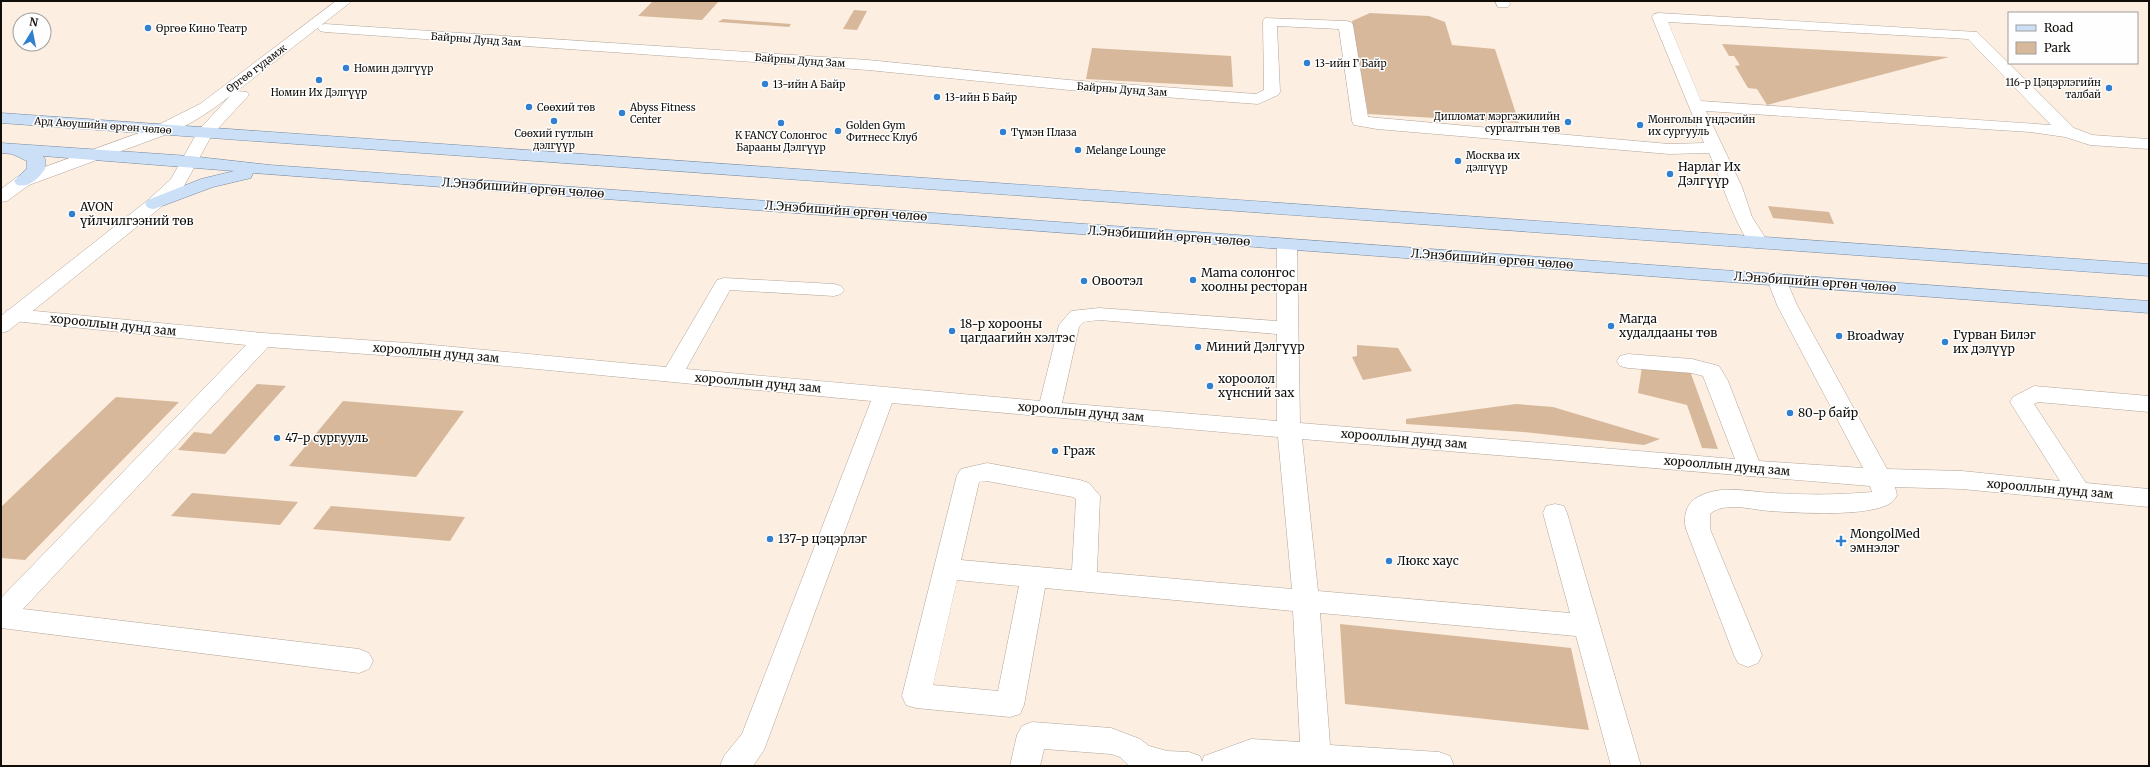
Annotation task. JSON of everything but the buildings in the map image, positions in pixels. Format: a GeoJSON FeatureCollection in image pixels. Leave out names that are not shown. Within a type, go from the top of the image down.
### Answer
{"type":"FeatureCollection","features":[{"type":"Feature","properties":{"kind":"main road","name":"Ард Аюушийн өргөн чөлөө"},"geometry":{"type":"LineString","coordinates":[[1,118],[206,132]]}},
{"type":"Feature","properties":{"kind":"main road"},"geometry":{"type":"LineString","coordinates":[[206,132],[864,180],[2149,270]]}},
{"type":"Feature","properties":{"kind":"main road"},"geometry":{"type":"LineString","coordinates":[[8,148],[190,161]]}},
{"type":"Feature","properties":{"kind":"main road"},"geometry":{"type":"LineString","coordinates":[[8,148],[36,159],[36,169],[24,181]]}},
{"type":"Feature","properties":{"kind":"main road","name":"Л.Энэбишийн өргөн чөлөө"},"geometry":{"type":"LineString","coordinates":[[190,161],[270,170],[840,210],[1288,245],[1777,279],[2149,307]]}},
{"type":"Feature","properties":{"kind":"main road"},"geometry":{"type":"LineString","coordinates":[[154,204],[207,183],[230,176],[270,170]]}},
{"type":"Feature","properties":{"kind":"main road"},"geometry":{"type":"LineString","coordinates":[[840,210],[835,204],[833,194],[840,187],[852,182],[864,180]]}},
{"type":"Feature","properties":{"kind":"street","name":"Өргөө гудамж"},"geometry":{"type":"LineString","coordinates":[[1,197],[24,181],[99,155],[164,129],[206,107],[345,1]]}},
{"type":"Feature","properties":{"kind":"street","name":"Өргөө гудамж"},"geometry":{"type":"LineString","coordinates":[[8,320],[154,204],[178,182],[206,132],[226,109],[360,1]]}},
{"type":"Feature","properties":{"kind":"street"},"geometry":{"type":"LineString","coordinates":[[1758,242],[1743,217],[1732,187],[1695,106],[1659,17],[1972,35],[2068,132]]}},
{"type":"Feature","properties":{"kind":"street","name":"Байрны Дунд Зам"},"geometry":{"type":"LineString","coordinates":[[325,28],[868,65],[1069,86],[1258,99],[1272,92],[1270,21],[1346,25],[1360,121],[1377,124],[1669,149],[1714,148]]}},
{"type":"Feature","properties":{"kind":"street"},"geometry":{"type":"LineString","coordinates":[[1695,106],[2030,127],[2068,132],[2090,140],[2149,144]]}},
{"type":"Feature","properties":{"kind":"street"},"geometry":{"type":"LineString","coordinates":[[1288,245],[1286,267],[1289,429],[1306,601],[1316,756]]}},
{"type":"Feature","properties":{"kind":"street"},"geometry":{"type":"LineString","coordinates":[[1748,655],[1698,529],[1696,521],[1697,513],[1701,507],[1717,500],[1823,503],[1881,499],[1885,495],[1880,478],[1787,306],[1777,279]]}},
{"type":"Feature","properties":{"kind":"street"},"geometry":{"type":"LineString","coordinates":[[672,376],[724,284],[834,290]]}},
{"type":"Feature","properties":{"kind":"street"},"geometry":{"type":"LineString","coordinates":[[1049,410],[1069,325],[1078,316],[1099,314],[1287,328]]}},
{"type":"Feature","properties":{"kind":"street","name":"хорооллын дунд зам"},"geometry":{"type":"LineString","coordinates":[[8,320],[422,351],[672,376],[1049,410],[1750,469],[1880,478],[1962,480],[2149,498]]}},
{"type":"Feature","properties":{"kind":"street"},"geometry":{"type":"LineString","coordinates":[[1,616],[263,340]]}},
{"type":"Feature","properties":{"kind":"street"},"geometry":{"type":"LineString","coordinates":[[1628,361],[1692,366],[1711,371],[1717,381],[1750,469]]}},
{"type":"Feature","properties":{"kind":"street"},"geometry":{"type":"LineString","coordinates":[[2079,491],[2021,402],[2034,394],[2149,404]]}},
{"type":"Feature","properties":{"kind":"street"},"geometry":{"type":"LineString","coordinates":[[735,766],[754,741],[884,395]]}},
{"type":"Feature","properties":{"kind":"street"},"geometry":{"type":"LineString","coordinates":[[1034,576],[1010,705],[916,696],[969,475],[987,472],[1080,489],[1088,496],[1084,581]]}},
{"type":"Feature","properties":{"kind":"street"},"geometry":{"type":"LineString","coordinates":[[1555,512],[1626,766]]}},
{"type":"Feature","properties":{"kind":"street"},"geometry":{"type":"LineString","coordinates":[[946,569],[1587,626]]}},
{"type":"Feature","properties":{"kind":"street"},"geometry":{"type":"LineString","coordinates":[[1,616],[359,660]]}},
{"type":"Feature","properties":{"kind":"street"},"geometry":{"type":"LineString","coordinates":[[1025,766],[1032,735],[1111,741],[1130,748],[1140,757],[1167,765],[1189,766]]}},
{"type":"Feature","properties":{"kind":"street"},"geometry":{"type":"LineString","coordinates":[[1215,766],[1251,752],[1440,766]]}},
{"type":"Feature","properties":{"kind":"green space"},"geometry":{"type":"Polygon","coordinates":[[[653,1],[719,1],[702,20],[638,16],[653,1]]]}},
{"type":"Feature","properties":{"kind":"green space"},"geometry":{"type":"Polygon","coordinates":[[[854,10],[867,11],[857,30],[843,29],[854,10]]]}},
{"type":"Feature","properties":{"kind":"green space"},"geometry":{"type":"Polygon","coordinates":[[[1370,13],[1429,16],[1445,22],[1452,45],[1495,49],[1519,123],[1368,114],[1352,21],[1370,13]]]}},
{"type":"Feature","properties":{"kind":"green space"},"geometry":{"type":"Polygon","coordinates":[[[723,19],[791,24],[789,27],[718,22],[723,19]]]}},
{"type":"Feature","properties":{"kind":"green space"},"geometry":{"type":"Polygon","coordinates":[[[1722,44],[1949,57],[1767,105],[1757,89],[1748,88],[1735,66],[1740,65],[1734,56],[1729,56],[1722,44]]]}},
{"type":"Feature","properties":{"kind":"green space"},"geometry":{"type":"Polygon","coordinates":[[[1092,48],[1231,56],[1233,87],[1086,79],[1092,48]]]}},
{"type":"Feature","properties":{"kind":"green space"},"geometry":{"type":"Polygon","coordinates":[[[1768,206],[1829,212],[1834,224],[1773,218],[1768,206]]]}},
{"type":"Feature","properties":{"kind":"green space"},"geometry":{"type":"Polygon","coordinates":[[[1357,345],[1398,348],[1412,371],[1363,380],[1352,357],[1357,356],[1357,345]]]}},
{"type":"Feature","properties":{"kind":"green space"},"geometry":{"type":"Polygon","coordinates":[[[1642,367],[1690,371],[1718,449],[1702,448],[1687,405],[1638,393],[1642,367]]]}},
{"type":"Feature","properties":{"kind":"green space"},"geometry":{"type":"Polygon","coordinates":[[[257,384],[286,386],[225,454],[178,450],[194,432],[211,434],[257,384]]]}},
{"type":"Feature","properties":{"kind":"green space"},"geometry":{"type":"Polygon","coordinates":[[[116,397],[179,402],[25,560],[1,558],[1,507],[116,397]]]}},
{"type":"Feature","properties":{"kind":"green space"},"geometry":{"type":"Polygon","coordinates":[[[343,401],[464,411],[416,477],[289,466],[343,401]]]}},
{"type":"Feature","properties":{"kind":"green space"},"geometry":{"type":"Polygon","coordinates":[[[1516,404],[1553,407],[1660,439],[1644,445],[1523,432],[1406,424],[1406,419],[1516,404]]]}},
{"type":"Feature","properties":{"kind":"green space"},"geometry":{"type":"Polygon","coordinates":[[[192,493],[298,502],[280,525],[171,516],[192,493]]]}},
{"type":"Feature","properties":{"kind":"green space"},"geometry":{"type":"Polygon","coordinates":[[[331,506],[465,517],[450,541],[313,529],[331,506]]]}},
{"type":"Feature","properties":{"kind":"green space"},"geometry":{"type":"Polygon","coordinates":[[[1340,624],[1571,648],[1589,730],[1345,704],[1340,624]]]}},
{"type":"Feature","properties":{"kind":"place","name":"Өргөө Кино Театр"},"geometry":{"type":"Point","coordinates":[148,28]}},
{"type":"Feature","properties":{"kind":"place","name":"13-ийн Г Байр"},"geometry":{"type":"Point","coordinates":[1307,63]}},
{"type":"Feature","properties":{"kind":"place","name":"Номин дэлгүүр"},"geometry":{"type":"Point","coordinates":[346,68]}},
{"type":"Feature","properties":{"kind":"place","name":"Номин Их Дэлгүүр"},"geometry":{"type":"Point","coordinates":[319,80]}},
{"type":"Feature","properties":{"kind":"place","name":"13-ийн А Байр"},"geometry":{"type":"Point","coordinates":[765,84]}},
{"type":"Feature","properties":{"kind":"place","name":"116-р Цэцэрлэгийн талбай"},"geometry":{"type":"Point","coordinates":[2109,88]}},
{"type":"Feature","properties":{"kind":"place","name":"13-ийн Б Байр"},"geometry":{"type":"Point","coordinates":[937,97]}},
{"type":"Feature","properties":{"kind":"place","name":"Сөөхий төв"},"geometry":{"type":"Point","coordinates":[529,107]}},
{"type":"Feature","properties":{"kind":"place","name":"Abyss Fitness Center"},"geometry":{"type":"Point","coordinates":[622,113]}},
{"type":"Feature","properties":{"kind":"place","name":"Сөөхий гутлын дэлгүүр"},"geometry":{"type":"Point","coordinates":[554,121]}},
{"type":"Feature","properties":{"kind":"place","name":"Дипломат мэргэжилийн сургалтын төв"},"geometry":{"type":"Point","coordinates":[1568,122]}},
{"type":"Feature","properties":{"kind":"place","name":"K FANCY Солонгос Барааны Дэлгүүр"},"geometry":{"type":"Point","coordinates":[781,123]}},
{"type":"Feature","properties":{"kind":"place","name":"Монголын үндэсийн их сургууль"},"geometry":{"type":"Point","coordinates":[1640,125]}},
{"type":"Feature","properties":{"kind":"place","name":"Golden Gym Фитнесс Клуб"},"geometry":{"type":"Point","coordinates":[838,131]}},
{"type":"Feature","properties":{"kind":"place","name":"Түмэн Плаза"},"geometry":{"type":"Point","coordinates":[1003,132]}},
{"type":"Feature","properties":{"kind":"place","name":"Melange Lounge"},"geometry":{"type":"Point","coordinates":[1078,150]}},
{"type":"Feature","properties":{"kind":"place","name":"Москва их дэлгүүр"},"geometry":{"type":"Point","coordinates":[1458,161]}},
{"type":"Feature","properties":{"kind":"place","name":"Нарлаг Их Дэлгүүр"},"geometry":{"type":"Point","coordinates":[1670,174]}},
{"type":"Feature","properties":{"kind":"place","name":"AVON үйлчилгээний төв"},"geometry":{"type":"Point","coordinates":[72,214]}},
{"type":"Feature","properties":{"kind":"place","name":"Mama солонгос хоолны ресторан"},"geometry":{"type":"Point","coordinates":[1193,280]}},
{"type":"Feature","properties":{"kind":"place","name":"Овоотэл"},"geometry":{"type":"Point","coordinates":[1084,281]}},
{"type":"Feature","properties":{"kind":"place","name":"Магда худалдааны төв"},"geometry":{"type":"Point","coordinates":[1611,326]}},
{"type":"Feature","properties":{"kind":"place","name":"18-р хорооны цагдаагийн хэлтэс"},"geometry":{"type":"Point","coordinates":[952,331]}},
{"type":"Feature","properties":{"kind":"place","name":"Broadway"},"geometry":{"type":"Point","coordinates":[1839,336]}},
{"type":"Feature","properties":{"kind":"place","name":"Гурван Билэг их дэлүүр"},"geometry":{"type":"Point","coordinates":[1945,342]}},
{"type":"Feature","properties":{"kind":"place","name":"Миний Дэлгүүр"},"geometry":{"type":"Point","coordinates":[1198,347]}},
{"type":"Feature","properties":{"kind":"place","name":"хороолол хүнсний зах"},"geometry":{"type":"Point","coordinates":[1210,386]}},
{"type":"Feature","properties":{"kind":"place","name":"80-р байр"},"geometry":{"type":"Point","coordinates":[1790,413]}},
{"type":"Feature","properties":{"kind":"place","name":"47-р сургууль"},"geometry":{"type":"Point","coordinates":[277,438]}},
{"type":"Feature","properties":{"kind":"place","name":"Граж"},"geometry":{"type":"Point","coordinates":[1055,451]}},
{"type":"Feature","properties":{"kind":"place","name":"137-р цэцэрлэг"},"geometry":{"type":"Point","coordinates":[770,539]}},
{"type":"Feature","properties":{"kind":"place","name":"MongolMed эмнэлэг"},"geometry":{"type":"Point","coordinates":[1841,541]}},
{"type":"Feature","properties":{"kind":"place","name":"Люкс хаус"},"geometry":{"type":"Point","coordinates":[1389,561]}}]}
